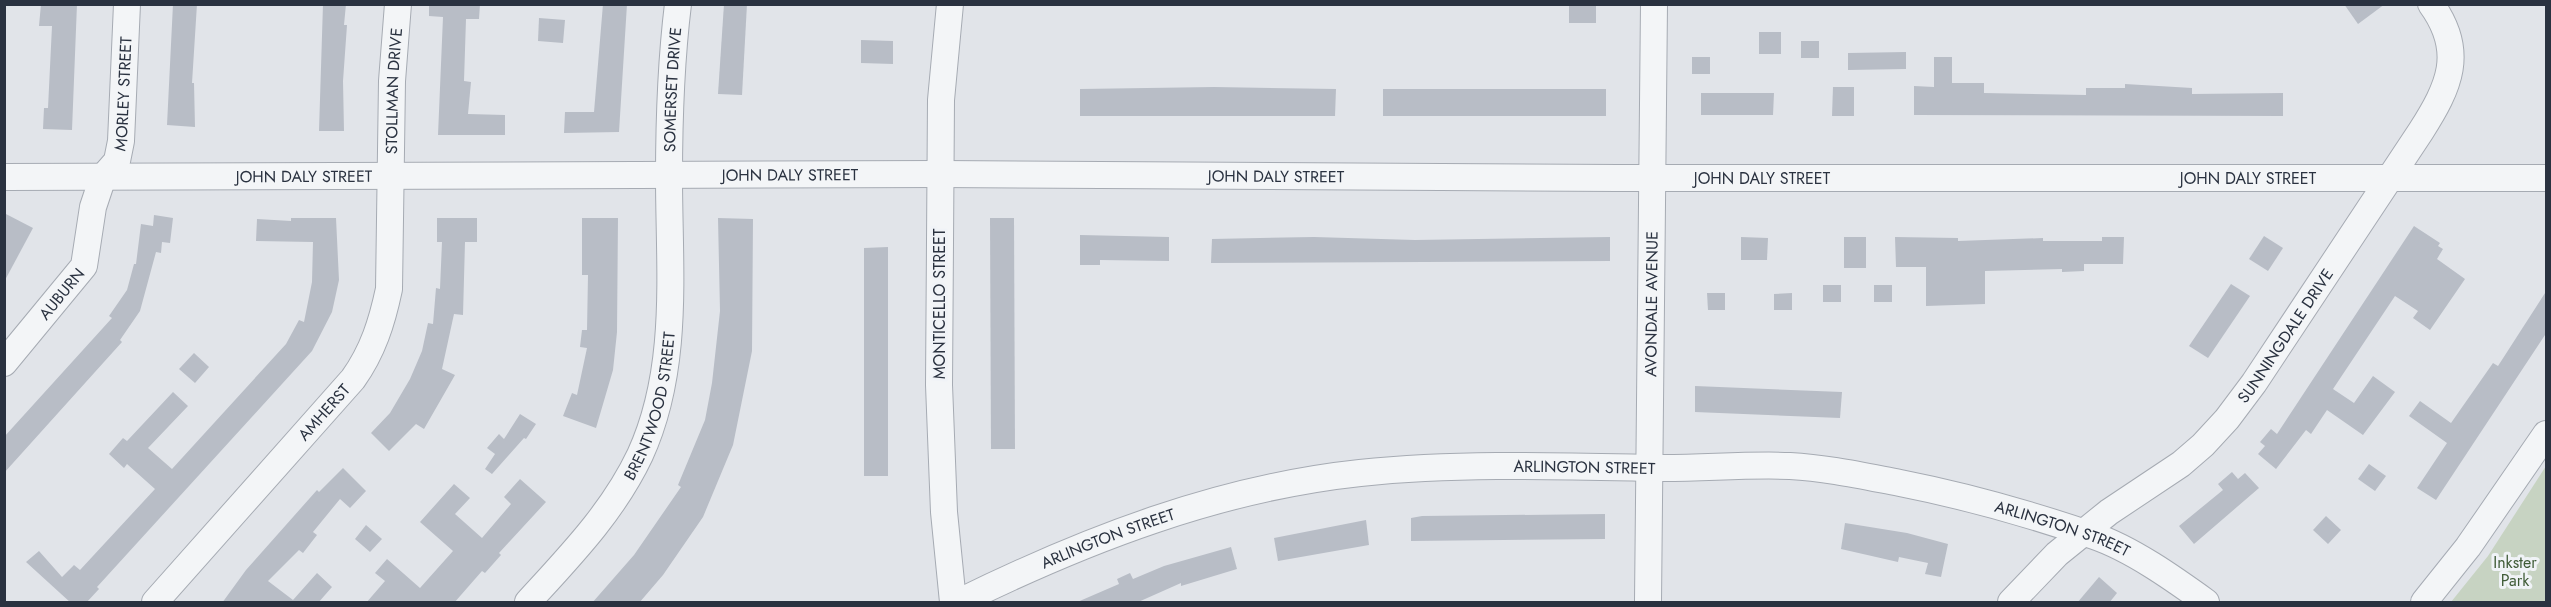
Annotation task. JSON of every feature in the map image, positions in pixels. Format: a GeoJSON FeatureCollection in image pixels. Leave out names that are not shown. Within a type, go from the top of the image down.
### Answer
{"type":"FeatureCollection","features":[{"type":"Feature","properties":{"kind":"street","name":"MORLEY STREET"},"geometry":{"type":"LineString","coordinates":[[103,177],[117,161],[121,141],[127,4]]}},
{"type":"Feature","properties":{"kind":"street","name":"STOLLMAN DRIVE"},"geometry":{"type":"LineString","coordinates":[[392,178],[392,81],[398,4]]}},
{"type":"Feature","properties":{"kind":"street","name":"SOMERSET DRIVE"},"geometry":{"type":"LineString","coordinates":[[669,174],[670,111],[678,4]]}},
{"type":"Feature","properties":{"kind":"street","name":"MONTICELLO STREET"},"geometry":{"type":"LineString","coordinates":[[950,4],[941,100],[940,439],[953,603]]}},
{"type":"Feature","properties":{"kind":"street","name":"AVONDALE AVENUE"},"geometry":{"type":"LineString","coordinates":[[1648,603],[1654,4]]}},
{"type":"Feature","properties":{"kind":"street","name":"SUNNINGDALE DRIVE"},"geometry":{"type":"LineString","coordinates":[[2011,603],[2057,554],[2082,533],[2181,464],[2204,445],[2227,419],[2440,102],[2451,65],[2448,36],[2431,4]]}},
{"type":"Feature","properties":{"kind":"street","name":"JOHN DALY STREET"},"geometry":{"type":"LineString","coordinates":[[4,177],[392,178],[669,174],[940,174],[2389,180],[2547,178]]}},
{"type":"Feature","properties":{"kind":"street","name":"BRENTWOOD STREET"},"geometry":{"type":"LineString","coordinates":[[528,603],[606,513],[640,454],[653,422],[667,362],[670,319],[669,174]]}},
{"type":"Feature","properties":{"kind":"street","name":"AUBURN"},"geometry":{"type":"LineString","coordinates":[[4,363],[84,266],[93,207],[103,177]]}},
{"type":"Feature","properties":{"kind":"street","name":"AMHERST"},"geometry":{"type":"LineString","coordinates":[[155,603],[353,380],[368,358],[382,321],[390,289],[392,178]]}},
{"type":"Feature","properties":{"kind":"street"},"geometry":{"type":"LineString","coordinates":[[2424,603],[2468,547],[2547,434]]}},
{"type":"Feature","properties":{"kind":"street","name":"ARLINGTON STREET"},"geometry":{"type":"LineString","coordinates":[[959,603],[1029,568],[1118,531],[1195,507],[1289,484],[1358,474],[1428,468],[1616,465],[1650,468],[1761,465],[1839,472],[1995,503],[2096,537],[2148,564],[2206,603]]}},
{"type":"Feature","properties":{"kind":"green space","name":"Inkster Park"},"geometry":{"type":"Polygon","coordinates":[[[2546,466],[2546,602],[2451,602],[2488,556],[2546,466]]]}},
{"type":"Feature","properties":{"kind":"building"},"geometry":{"type":"Polygon","coordinates":[[[41,4],[77,4],[72,130],[43,129],[44,108],[48,108],[52,26],[39,26],[41,4]]]}},
{"type":"Feature","properties":{"kind":"building"},"geometry":{"type":"Polygon","coordinates":[[[173,4],[197,4],[192,83],[194,83],[195,127],[167,125],[173,4]]]}},
{"type":"Feature","properties":{"kind":"building"},"geometry":{"type":"Polygon","coordinates":[[[323,4],[346,4],[344,131],[319,131],[323,4]]]}},
{"type":"Feature","properties":{"kind":"building"},"geometry":{"type":"Polygon","coordinates":[[[429,4],[480,4],[479,19],[466,19],[464,81],[471,82],[468,114],[505,115],[505,135],[438,135],[443,17],[429,16],[429,4]]]}},
{"type":"Feature","properties":{"kind":"building"},"geometry":{"type":"Polygon","coordinates":[[[603,4],[627,4],[619,132],[564,133],[565,112],[594,112],[603,4]]]}},
{"type":"Feature","properties":{"kind":"building"},"geometry":{"type":"Polygon","coordinates":[[[724,4],[747,4],[742,95],[718,94],[724,4]]]}},
{"type":"Feature","properties":{"kind":"building"},"geometry":{"type":"Polygon","coordinates":[[[1569,4],[1596,4],[1596,23],[1569,23],[1569,4]]]}},
{"type":"Feature","properties":{"kind":"building"},"geometry":{"type":"Polygon","coordinates":[[[2344,4],[2385,4],[2358,24],[2344,4]]]}},
{"type":"Feature","properties":{"kind":"building"},"geometry":{"type":"Polygon","coordinates":[[[539,18],[565,20],[563,43],[538,41],[539,18]]]}},
{"type":"Feature","properties":{"kind":"building"},"geometry":{"type":"Polygon","coordinates":[[[1759,32],[1781,32],[1781,54],[1759,54],[1759,32]]]}},
{"type":"Feature","properties":{"kind":"building"},"geometry":{"type":"Polygon","coordinates":[[[861,40],[893,41],[893,64],[861,63],[861,40]]]}},
{"type":"Feature","properties":{"kind":"building"},"geometry":{"type":"Polygon","coordinates":[[[1801,41],[1819,41],[1819,58],[1801,58],[1801,41]]]}},
{"type":"Feature","properties":{"kind":"building"},"geometry":{"type":"Polygon","coordinates":[[[1906,52],[1906,69],[1848,70],[1848,53],[1906,52]]]}},
{"type":"Feature","properties":{"kind":"building"},"geometry":{"type":"Polygon","coordinates":[[[1692,57],[1710,57],[1710,74],[1692,74],[1692,57]]]}},
{"type":"Feature","properties":{"kind":"building"},"geometry":{"type":"Polygon","coordinates":[[[1934,57],[1952,57],[1952,83],[1984,83],[1984,93],[2086,95],[2086,88],[2125,88],[2125,84],[2192,88],[2192,94],[2283,93],[2283,116],[1914,115],[1914,86],[1934,87],[1934,57]]]}},
{"type":"Feature","properties":{"kind":"building"},"geometry":{"type":"Polygon","coordinates":[[[1214,87],[1336,89],[1335,116],[1080,116],[1080,89],[1214,87]]]}},
{"type":"Feature","properties":{"kind":"building"},"geometry":{"type":"Polygon","coordinates":[[[1833,87],[1854,87],[1854,116],[1832,116],[1833,87]]]}},
{"type":"Feature","properties":{"kind":"building"},"geometry":{"type":"Polygon","coordinates":[[[1383,89],[1606,89],[1606,116],[1383,116],[1383,89]]]}},
{"type":"Feature","properties":{"kind":"building"},"geometry":{"type":"Polygon","coordinates":[[[1701,93],[1774,93],[1773,115],[1701,115],[1701,93]]]}},
{"type":"Feature","properties":{"kind":"building"},"geometry":{"type":"Polygon","coordinates":[[[4,213],[33,228],[4,282],[4,213]]]}},
{"type":"Feature","properties":{"kind":"building"},"geometry":{"type":"Polygon","coordinates":[[[154,215],[173,218],[170,243],[162,242],[161,253],[156,252],[140,311],[120,340],[122,342],[4,473],[4,437],[112,318],[109,316],[127,290],[134,264],[136,264],[141,224],[153,226],[154,215]]]}},
{"type":"Feature","properties":{"kind":"building"},"geometry":{"type":"Polygon","coordinates":[[[291,218],[336,218],[339,280],[332,312],[312,351],[97,587],[99,589],[86,603],[71,603],[26,562],[39,551],[62,577],[74,565],[80,570],[155,489],[127,464],[124,468],[109,454],[123,438],[127,441],[173,392],[188,406],[148,448],[172,469],[286,344],[299,320],[304,322],[312,282],[313,242],[256,241],[257,219],[291,221],[291,218]]]}},
{"type":"Feature","properties":{"kind":"building"},"geometry":{"type":"Polygon","coordinates":[[[437,218],[477,218],[477,242],[465,242],[463,315],[454,314],[442,369],[455,375],[424,429],[416,424],[389,451],[371,433],[390,413],[410,379],[422,351],[428,323],[433,324],[436,288],[440,289],[442,242],[437,242],[437,218]]]}},
{"type":"Feature","properties":{"kind":"building"},"geometry":{"type":"Polygon","coordinates":[[[582,218],[618,218],[617,332],[613,370],[596,428],[563,416],[572,393],[577,395],[587,348],[580,347],[582,330],[587,330],[588,275],[582,275],[582,218]]]}},
{"type":"Feature","properties":{"kind":"building"},"geometry":{"type":"Polygon","coordinates":[[[718,218],[753,219],[752,351],[733,445],[703,517],[663,575],[639,603],[592,603],[634,555],[681,487],[678,485],[705,420],[712,383],[720,311],[718,218]]]}},
{"type":"Feature","properties":{"kind":"building"},"geometry":{"type":"Polygon","coordinates":[[[990,218],[1014,218],[1015,449],[991,449],[990,218]]]}},
{"type":"Feature","properties":{"kind":"building"},"geometry":{"type":"Polygon","coordinates":[[[2414,226],[2440,243],[2438,246],[2443,249],[2437,259],[2465,279],[2430,330],[2413,318],[2418,311],[2395,296],[2333,389],[2354,403],[2373,376],[2395,392],[2363,435],[2327,410],[2311,434],[2306,430],[2276,469],[2258,454],[2265,446],[2260,442],[2271,429],[2277,434],[2414,226]]]}},
{"type":"Feature","properties":{"kind":"building"},"geometry":{"type":"Polygon","coordinates":[[[1080,235],[1169,237],[1169,261],[1100,260],[1100,265],[1080,265],[1080,235]]]}},
{"type":"Feature","properties":{"kind":"building"},"geometry":{"type":"Polygon","coordinates":[[[2264,236],[2283,248],[2268,271],[2249,259],[2264,236]]]}},
{"type":"Feature","properties":{"kind":"building"},"geometry":{"type":"Polygon","coordinates":[[[1314,237],[1415,240],[1610,237],[1610,261],[1211,263],[1212,239],[1314,237]]]}},
{"type":"Feature","properties":{"kind":"building"},"geometry":{"type":"Polygon","coordinates":[[[1741,237],[1768,238],[1767,260],[1741,260],[1741,237]]]}},
{"type":"Feature","properties":{"kind":"building"},"geometry":{"type":"Polygon","coordinates":[[[1844,237],[1866,237],[1866,268],[1844,268],[1844,237]]]}},
{"type":"Feature","properties":{"kind":"building"},"geometry":{"type":"Polygon","coordinates":[[[1895,237],[1958,238],[1958,241],[2043,238],[2043,241],[2102,241],[2102,237],[2124,237],[2123,264],[2084,264],[2084,271],[2062,272],[2062,269],[1985,271],[1985,304],[1926,306],[1926,267],[1896,267],[1895,237]]]}},
{"type":"Feature","properties":{"kind":"building"},"geometry":{"type":"Polygon","coordinates":[[[888,247],[888,476],[864,476],[864,248],[888,247]]]}},
{"type":"Feature","properties":{"kind":"building"},"geometry":{"type":"Polygon","coordinates":[[[2231,284],[2250,296],[2208,358],[2189,346],[2231,284]]]}},
{"type":"Feature","properties":{"kind":"building"},"geometry":{"type":"Polygon","coordinates":[[[1823,285],[1841,285],[1841,302],[1823,302],[1823,285]]]}},
{"type":"Feature","properties":{"kind":"building"},"geometry":{"type":"Polygon","coordinates":[[[1874,285],[1892,285],[1892,302],[1874,302],[1874,285]]]}},
{"type":"Feature","properties":{"kind":"building"},"geometry":{"type":"Polygon","coordinates":[[[2547,290],[2547,332],[2436,500],[2417,488],[2447,443],[2409,416],[2420,401],[2451,423],[2493,363],[2498,366],[2547,290]]]}},
{"type":"Feature","properties":{"kind":"building"},"geometry":{"type":"Polygon","coordinates":[[[1707,293],[1725,293],[1725,310],[1708,310],[1707,293]]]}},
{"type":"Feature","properties":{"kind":"building"},"geometry":{"type":"Polygon","coordinates":[[[1792,293],[1792,310],[1774,310],[1774,294],[1792,293]]]}},
{"type":"Feature","properties":{"kind":"building"},"geometry":{"type":"Polygon","coordinates":[[[194,353],[209,367],[195,383],[179,369],[194,353]]]}},
{"type":"Feature","properties":{"kind":"building"},"geometry":{"type":"Polygon","coordinates":[[[1695,386],[1842,392],[1840,418],[1695,412],[1695,386]]]}},
{"type":"Feature","properties":{"kind":"building"},"geometry":{"type":"Polygon","coordinates":[[[520,414],[536,424],[526,439],[524,438],[492,474],[485,469],[495,454],[487,448],[499,434],[504,439],[520,414]]]}},
{"type":"Feature","properties":{"kind":"building"},"geometry":{"type":"Polygon","coordinates":[[[2369,464],[2386,476],[2375,491],[2358,479],[2369,464]]]}},
{"type":"Feature","properties":{"kind":"building"},"geometry":{"type":"Polygon","coordinates":[[[343,468],[366,491],[350,508],[340,499],[313,532],[317,535],[303,553],[299,550],[268,581],[293,600],[317,573],[332,587],[318,603],[222,603],[246,570],[317,490],[319,492],[343,468]]]}},
{"type":"Feature","properties":{"kind":"building"},"geometry":{"type":"Polygon","coordinates":[[[2232,472],[2238,479],[2245,473],[2259,488],[2194,544],[2179,526],[2223,490],[2218,484],[2232,472]]]}},
{"type":"Feature","properties":{"kind":"building"},"geometry":{"type":"Polygon","coordinates":[[[520,479],[546,502],[499,553],[501,555],[485,573],[482,571],[454,603],[366,603],[385,581],[375,573],[387,559],[420,588],[453,551],[420,522],[454,484],[470,498],[455,514],[482,538],[511,504],[504,497],[520,479]]]}},
{"type":"Feature","properties":{"kind":"building"},"geometry":{"type":"Polygon","coordinates":[[[1605,514],[1605,539],[1411,541],[1411,518],[1422,516],[1605,514]]]}},
{"type":"Feature","properties":{"kind":"building"},"geometry":{"type":"Polygon","coordinates":[[[2326,516],[2341,530],[2328,544],[2313,530],[2326,516]]]}},
{"type":"Feature","properties":{"kind":"building"},"geometry":{"type":"Polygon","coordinates":[[[1366,520],[1369,545],[1278,561],[1274,538],[1366,520]]]}},
{"type":"Feature","properties":{"kind":"building"},"geometry":{"type":"Polygon","coordinates":[[[1845,523],[1907,533],[1948,544],[1941,577],[1925,574],[1928,563],[1899,557],[1898,562],[1841,549],[1845,523]]]}},
{"type":"Feature","properties":{"kind":"building"},"geometry":{"type":"Polygon","coordinates":[[[366,525],[382,539],[370,552],[355,539],[366,525]]]}},
{"type":"Feature","properties":{"kind":"building"},"geometry":{"type":"Polygon","coordinates":[[[1231,547],[1237,569],[1181,586],[1181,583],[1136,603],[1075,603],[1119,584],[1117,579],[1130,573],[1133,579],[1164,566],[1231,547]]]}},
{"type":"Feature","properties":{"kind":"building"},"geometry":{"type":"Polygon","coordinates":[[[2099,577],[2117,593],[2109,603],[2077,603],[2099,577]]]}}]}
